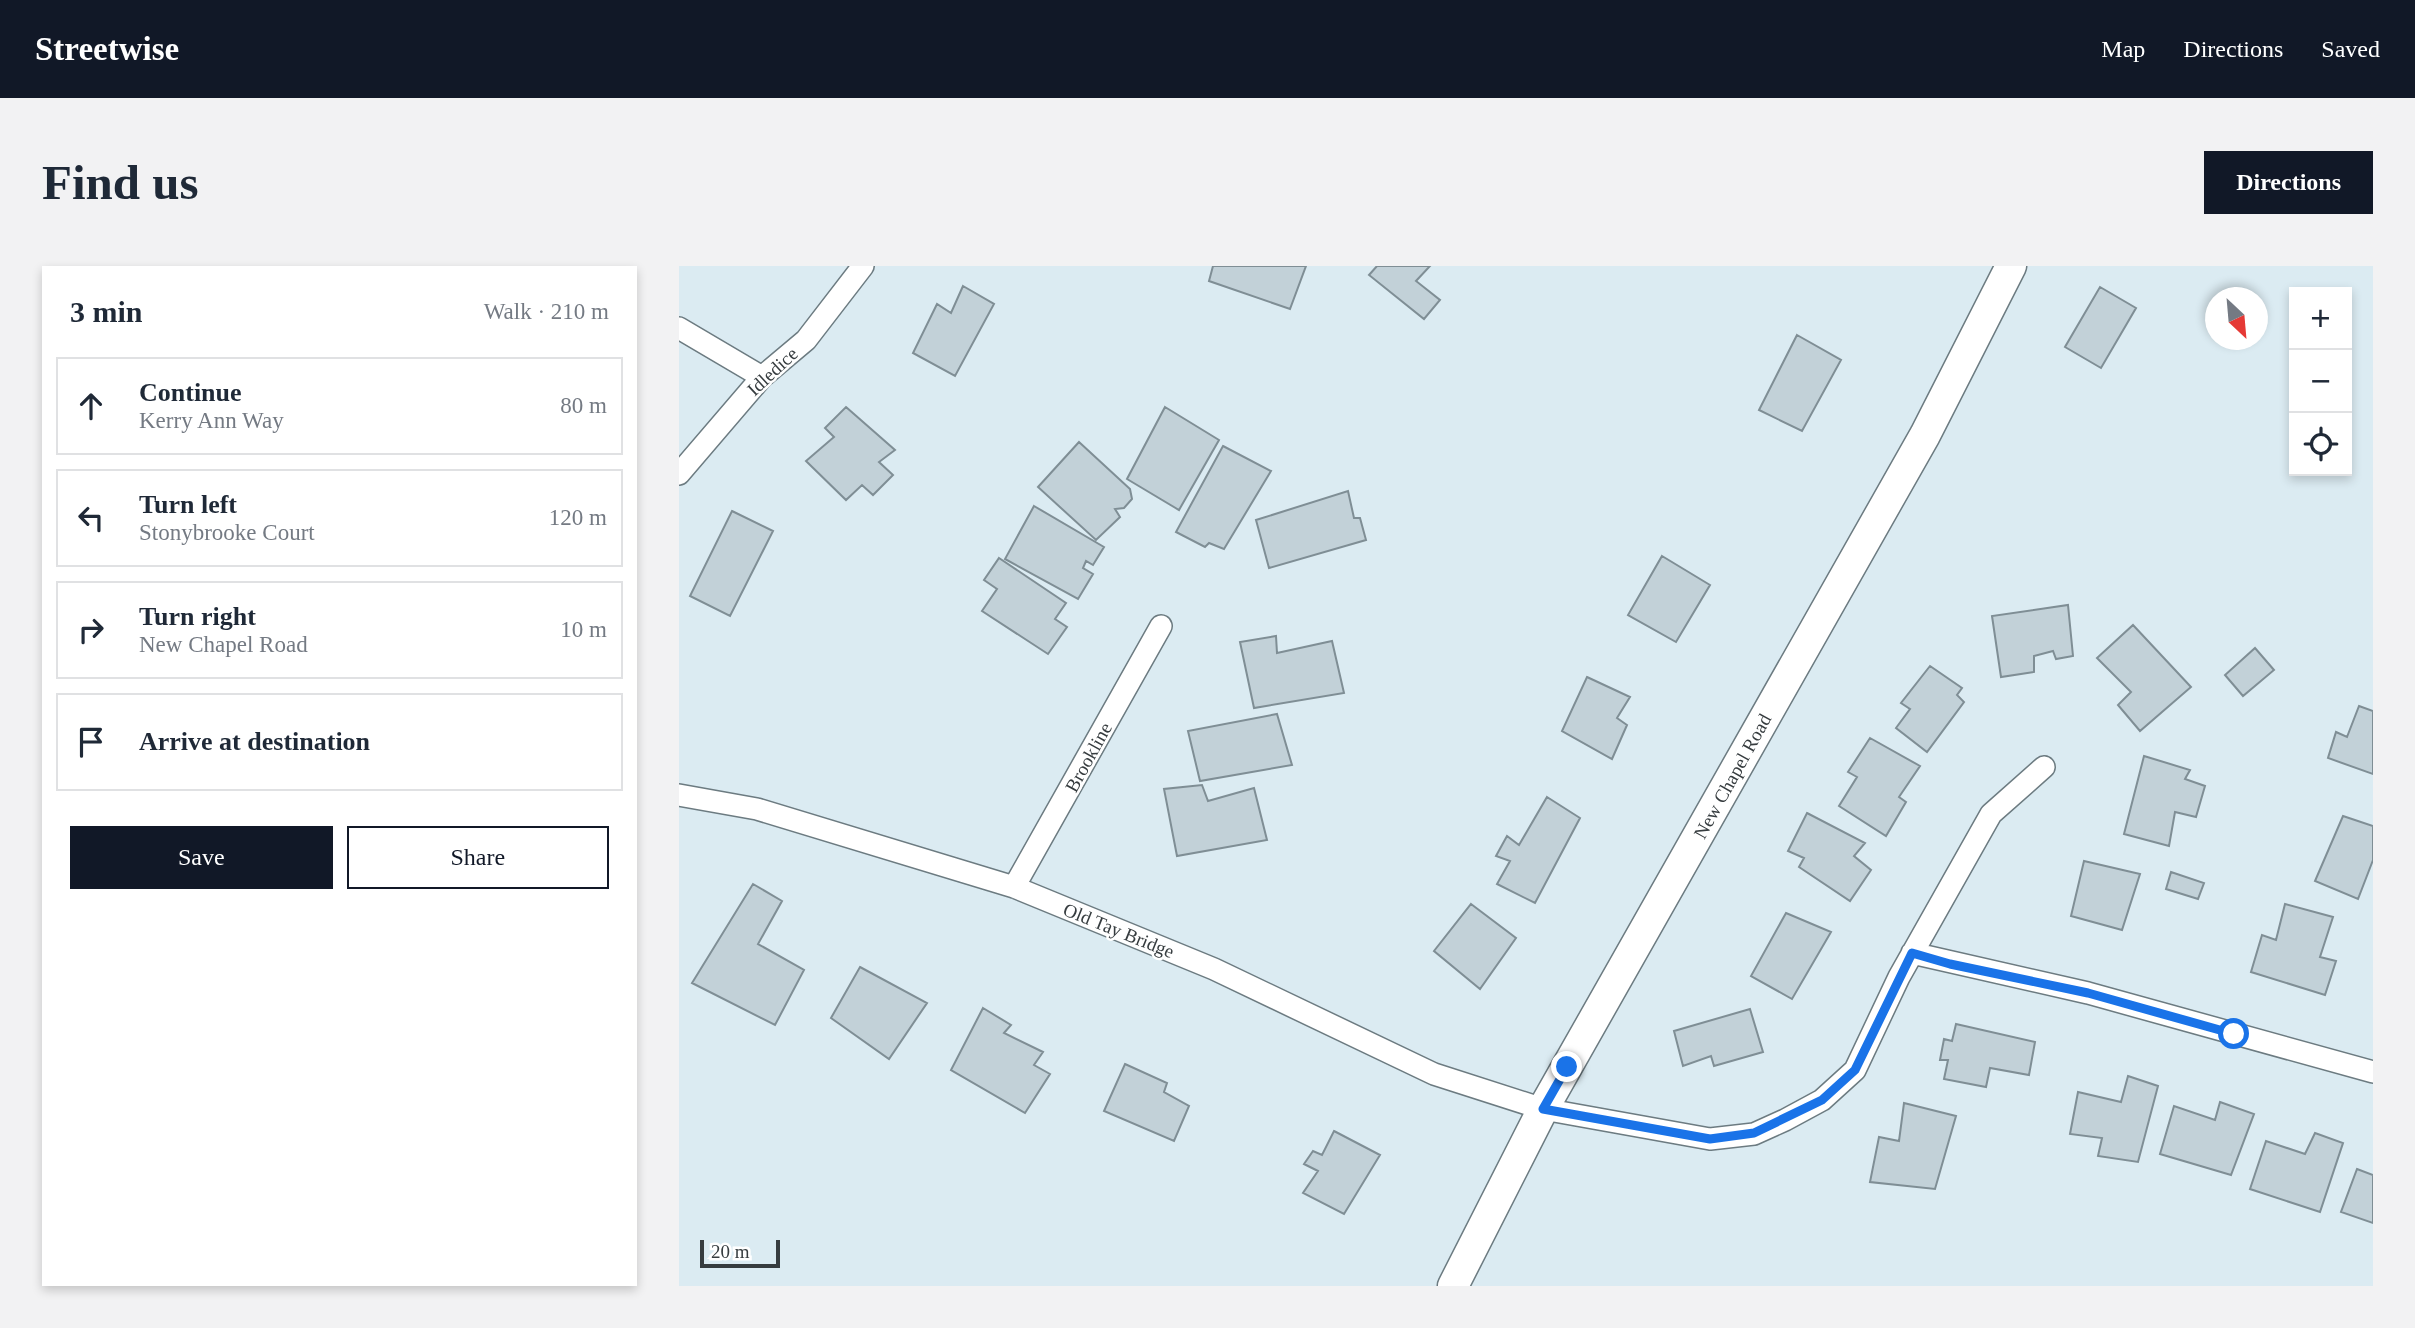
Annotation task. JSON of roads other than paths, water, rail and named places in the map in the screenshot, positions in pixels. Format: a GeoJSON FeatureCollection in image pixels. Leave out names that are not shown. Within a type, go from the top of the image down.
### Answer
{"type":"FeatureCollection","features":[{"type":"Feature","properties":{"kind":"street","name":"Idledice"},"geometry":{"type":"LineString","coordinates":[[679,474],[762,377],[806,340],[863,266]]}},
{"type":"Feature","properties":{"kind":"street","name":"New Chapel Road"},"geometry":{"type":"LineString","coordinates":[[1453,1286],[1543,1109],[1925,435],[2011,266]]}},
{"type":"Feature","properties":{"kind":"street"},"geometry":{"type":"LineString","coordinates":[[679,328],[762,377]]}},
{"type":"Feature","properties":{"kind":"street","name":"Brookline"},"geometry":{"type":"LineString","coordinates":[[1014,887],[1161,625]]}},
{"type":"Feature","properties":{"kind":"street","name":"Old Tay Bridge"},"geometry":{"type":"LineString","coordinates":[[679,795],[757,809],[1014,887],[1215,970],[1434,1074],[1543,1109],[1710,1139],[1754,1133],[1775,1125],[1822,1100],[1855,1070],[1912,953],[1991,814],[2044,767]]}},
{"type":"Feature","properties":{"kind":"street"},"geometry":{"type":"LineString","coordinates":[[1912,953],[1950,964],[2088,993],[2373,1072]]}}]}
